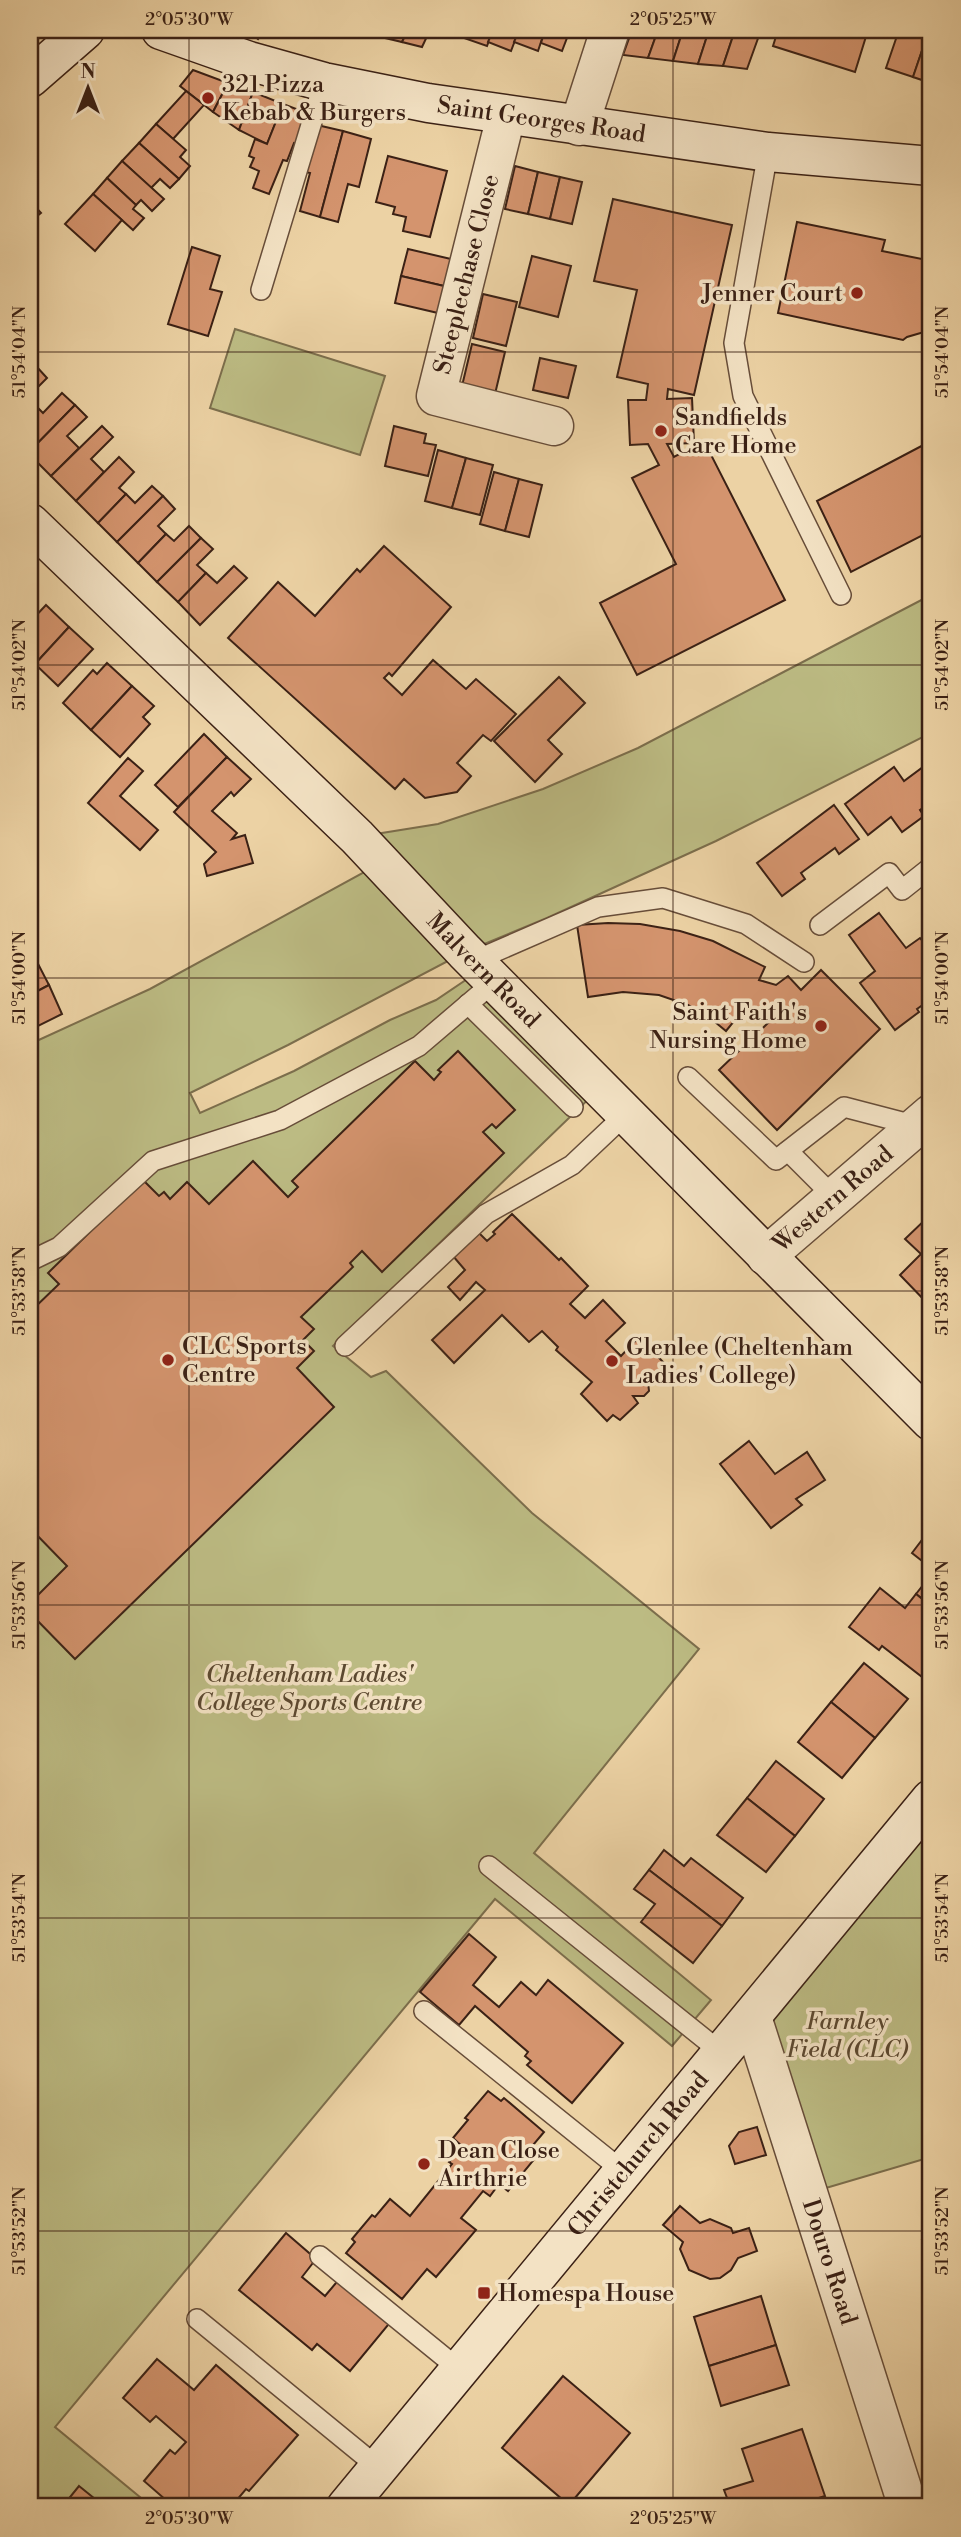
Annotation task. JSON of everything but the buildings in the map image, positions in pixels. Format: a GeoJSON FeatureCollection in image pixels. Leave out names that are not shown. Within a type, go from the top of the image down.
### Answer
{"type":"FeatureCollection","features":[{"type":"Feature","properties":{"kind":"street"},"geometry":{"type":"LineString","coordinates":[[30,78],[85,30]]}},
{"type":"Feature","properties":{"kind":"street","name":"Saint Georges Road"},"geometry":{"type":"LineString","coordinates":[[161,30],[249,61],[324,82],[428,103],[768,152],[931,166]]}},
{"type":"Feature","properties":{"kind":"street"},"geometry":{"type":"LineString","coordinates":[[579,126],[610,30]]}},
{"type":"Feature","properties":{"kind":"street","name":"Steeplechase Close"},"geometry":{"type":"LineString","coordinates":[[506,116],[436,396],[554,426]]}},
{"type":"Feature","properties":{"kind":"street","name":"Malvern Road"},"geometry":{"type":"LineString","coordinates":[[30,523],[357,837],[435,919],[479,982],[574,1092],[625,1115],[931,1421]]}},
{"type":"Feature","properties":{"kind":"street","name":"Western Road"},"geometry":{"type":"LineString","coordinates":[[766,1255],[924,1120]]}},
{"type":"Feature","properties":{"kind":"street","name":"Christchurch Road"},"geometry":{"type":"LineString","coordinates":[[346,2507],[931,1799]]}},
{"type":"Feature","properties":{"kind":"street","name":"Douro Road"},"geometry":{"type":"LineString","coordinates":[[752,2017],[908,2507]]}},
{"type":"Feature","properties":{"kind":"lane"},"geometry":{"type":"LineString","coordinates":[[261,290],[324,82]]}},
{"type":"Feature","properties":{"kind":"lane"},"geometry":{"type":"LineString","coordinates":[[768,152],[734,343],[743,396],[841,595]]}},
{"type":"Feature","properties":{"kind":"lane"},"geometry":{"type":"LineString","coordinates":[[820,925],[889,873],[902,890],[931,867]]}},
{"type":"Feature","properties":{"kind":"lane"},"geometry":{"type":"LineString","coordinates":[[30,1261],[59,1247],[153,1161],[281,1120],[419,1046],[479,982],[597,906],[663,898],[746,924],[804,962]]}},
{"type":"Feature","properties":{"kind":"lane"},"geometry":{"type":"LineString","coordinates":[[688,1077],[776,1160],[844,1107],[924,1120]]}},
{"type":"Feature","properties":{"kind":"lane"},"geometry":{"type":"LineString","coordinates":[[345,1346],[486,1214],[572,1165],[625,1115]]}},
{"type":"Feature","properties":{"kind":"lane"},"geometry":{"type":"LineString","coordinates":[[788,1151],[834,1198]]}},
{"type":"Feature","properties":{"kind":"lane"},"geometry":{"type":"LineString","coordinates":[[489,1866],[722,2053]]}},
{"type":"Feature","properties":{"kind":"lane"},"geometry":{"type":"LineString","coordinates":[[424,2011],[624,2172]]}},
{"type":"Feature","properties":{"kind":"lane"},"geometry":{"type":"LineString","coordinates":[[320,2256],[460,2370]]}},
{"type":"Feature","properties":{"kind":"lane"},"geometry":{"type":"LineString","coordinates":[[197,2319],[379,2468]]}},
{"type":"Feature","properties":{"kind":"green space"},"geometry":{"type":"Polygon","coordinates":[[[235,329],[385,376],[360,455],[210,408],[235,329]]]}},
{"type":"Feature","properties":{"kind":"green space","name":"Cheltenham Ladies' College Sports Centre"},"geometry":{"type":"Polygon","coordinates":[[[931,595],[931,733],[716,841],[465,952],[190,1093],[200,1113],[294,1071],[390,1020],[436,1000],[482,969],[600,1088],[333,1346],[371,1377],[386,1371],[532,1513],[699,1649],[534,1853],[711,2000],[672,2046],[495,1899],[55,2427],[152,2507],[30,2507],[30,1044],[150,989],[381,863],[357,837],[438,824],[543,789],[638,748],[931,595]]]}},
{"type":"Feature","properties":{"kind":"green space","name":"Farnley Field (CLC)"},"geometry":{"type":"Polygon","coordinates":[[[931,1799],[931,2157],[809,2193],[752,2017],[931,1799]]]}},
{"type":"Feature","properties":{"kind":"place","name":"321 Pizza Kebab & Burgers"},"geometry":{"type":"Point","coordinates":[208,98]}},
{"type":"Feature","properties":{"kind":"place","name":"Jenner Court"},"geometry":{"type":"Point","coordinates":[857,293]}},
{"type":"Feature","properties":{"kind":"place","name":"Sandfields Care Home"},"geometry":{"type":"Point","coordinates":[661,431]}},
{"type":"Feature","properties":{"kind":"place","name":"Saint Faith's Nursing Home"},"geometry":{"type":"Point","coordinates":[821,1026]}},
{"type":"Feature","properties":{"kind":"place","name":"CLC Sports Centre"},"geometry":{"type":"Point","coordinates":[168,1360]}},
{"type":"Feature","properties":{"kind":"place","name":"Glenlee (Cheltenham Ladies' College)"},"geometry":{"type":"Point","coordinates":[612,1361]}},
{"type":"Feature","properties":{"kind":"place","name":"Dean Close Airthrie"},"geometry":{"type":"Point","coordinates":[424,2164]}},
{"type":"Feature","properties":{"kind":"place","name":"Homespa House"},"geometry":{"type":"Point","coordinates":[484,2293]}}]}
